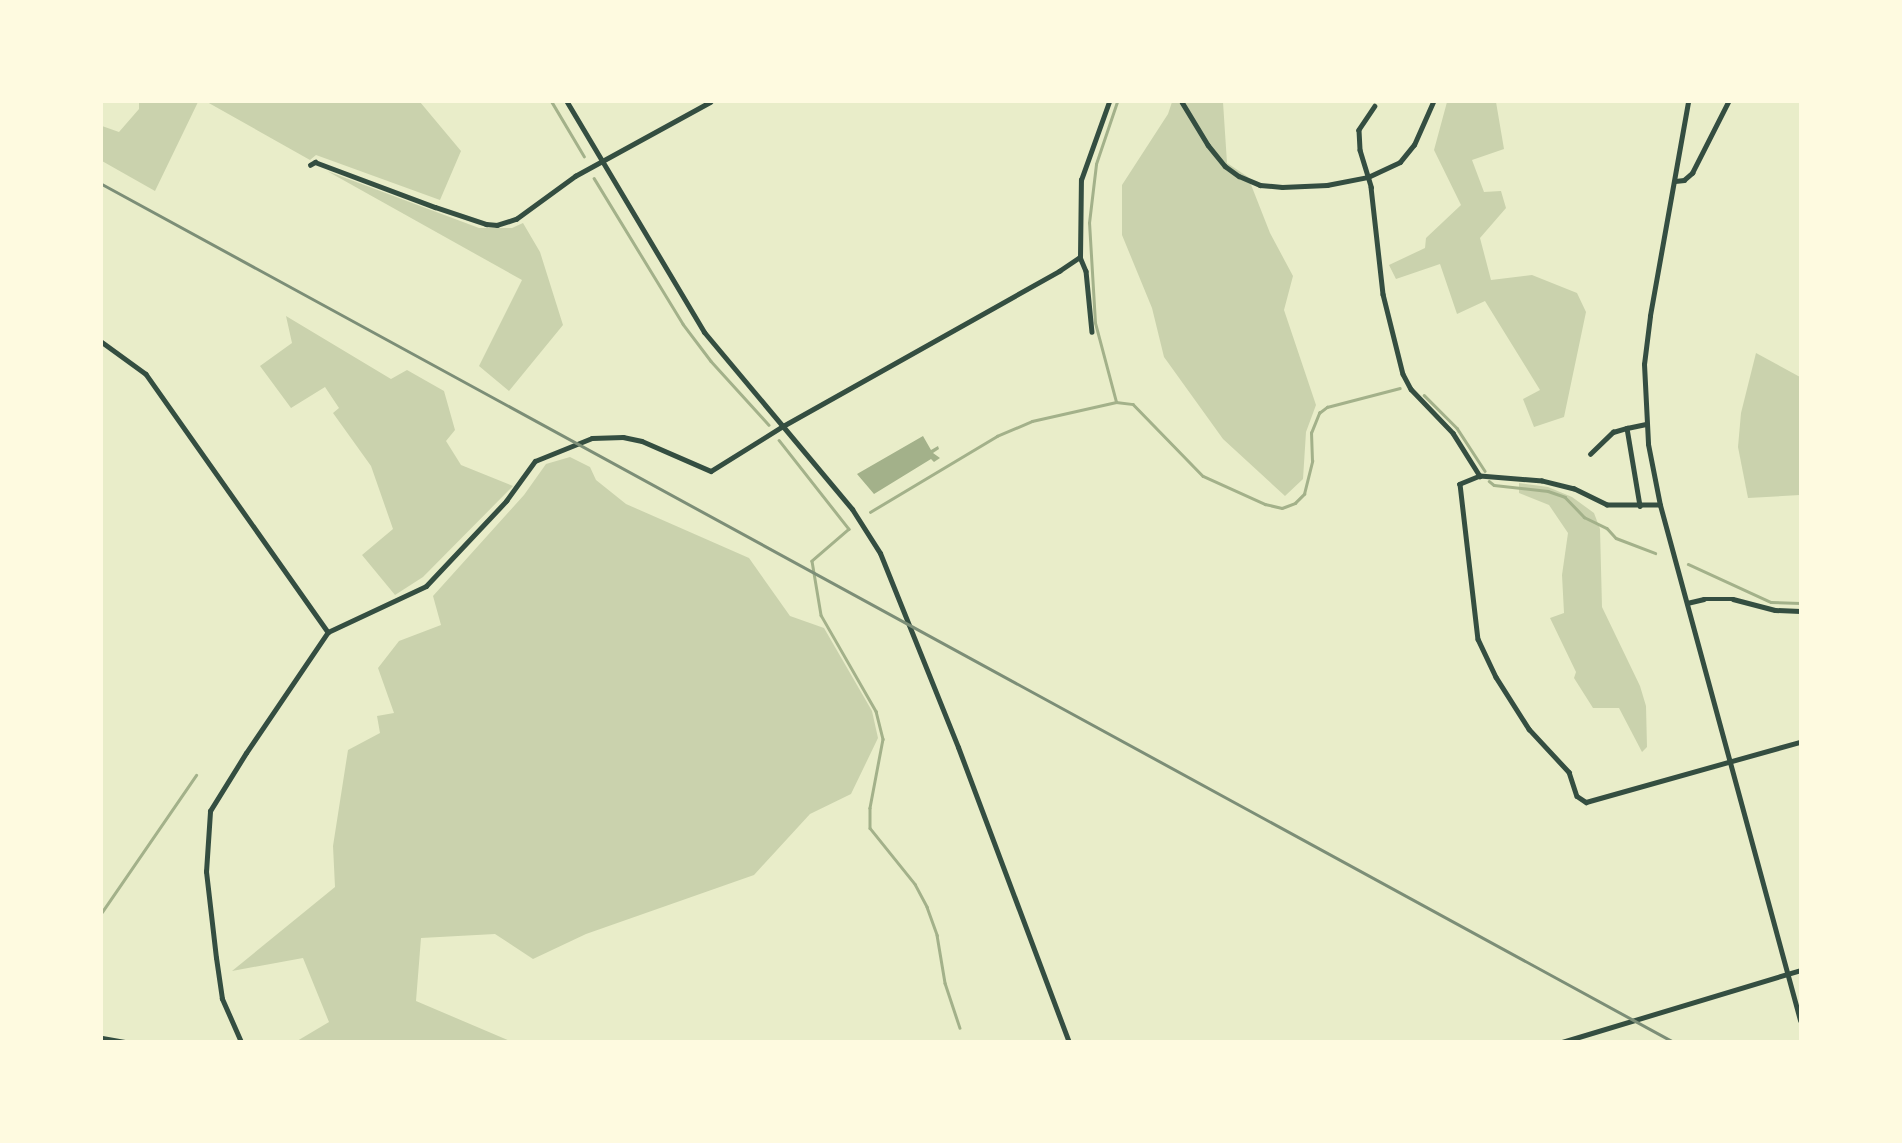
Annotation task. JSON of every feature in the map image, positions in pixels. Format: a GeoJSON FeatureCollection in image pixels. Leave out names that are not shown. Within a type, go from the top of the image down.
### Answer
{"type":"FeatureCollection","features":[{"type":"Feature","properties":{"kind":"street"},"geometry":{"type":"LineString","coordinates":[[567,102],[697,322],[852,509],[880,553],[949,723],[1069,1041]]}},
{"type":"Feature","properties":{"kind":"street"},"geometry":{"type":"LineString","coordinates":[[310,165],[315,162],[435,207],[486,224],[497,225],[516,219],[575,176],[710,102]]}},
{"type":"Feature","properties":{"kind":"street"},"geometry":{"type":"LineString","coordinates":[[1092,332],[1086,271],[1080,257],[1081,180],[1109,102]]}},
{"type":"Feature","properties":{"kind":"street"},"geometry":{"type":"LineString","coordinates":[[1182,102],[1208,145],[1238,176],[1261,185],[1282,187],[1327,185],[1368,177],[1400,162],[1414,145],[1433,102]]}},
{"type":"Feature","properties":{"kind":"street"},"geometry":{"type":"LineString","coordinates":[[1688,102],[1649,319],[1644,364],[1646,424],[1660,505],[1801,1020]]}},
{"type":"Feature","properties":{"kind":"street"},"geometry":{"type":"LineString","coordinates":[[1675,181],[1684,180],[1692,173],[1728,102]]}},
{"type":"Feature","properties":{"kind":"street"},"geometry":{"type":"LineString","coordinates":[[1375,106],[1359,130],[1360,150],[1368,177],[1382,294],[1403,374],[1408,385],[1453,433],[1480,476]]}},
{"type":"Feature","properties":{"kind":"street"},"geometry":{"type":"LineString","coordinates":[[241,1041],[222,999],[216,958],[206,872],[210,811],[246,752],[328,632],[426,586],[506,501],[535,461],[592,438],[623,437],[642,441],[711,471],[783,426],[1020,294],[1080,257]]}},
{"type":"Feature","properties":{"kind":"street"},"geometry":{"type":"LineString","coordinates":[[102,342],[146,374],[328,632]]}},
{"type":"Feature","properties":{"kind":"street"},"geometry":{"type":"LineString","coordinates":[[1590,454],[1613,432],[1646,424]]}},
{"type":"Feature","properties":{"kind":"street"},"geometry":{"type":"LineString","coordinates":[[1627,428],[1640,506]]}},
{"type":"Feature","properties":{"kind":"street"},"geometry":{"type":"LineString","coordinates":[[1660,505],[1607,505],[1574,489],[1542,481],[1480,476],[1460,484],[1478,639],[1496,677],[1529,729],[1569,772],[1579,799],[1586,803],[1801,742]]}},
{"type":"Feature","properties":{"kind":"street"},"geometry":{"type":"LineString","coordinates":[[1687,603],[1704,599],[1733,599],[1775,610],[1801,611]]}},
{"type":"Feature","properties":{"kind":"street"},"geometry":{"type":"LineString","coordinates":[[1562,1041],[1801,970]]}},
{"type":"Feature","properties":{"kind":"street"},"geometry":{"type":"LineString","coordinates":[[102,1038],[125,1041]]}},
{"type":"Feature","properties":{"kind":"shaded area"},"geometry":{"type":"Polygon","coordinates":[[[139,102],[198,102],[155,191],[102,161],[102,126],[119,132],[139,109],[139,102]]]}},
{"type":"Feature","properties":{"kind":"shaded area"},"geometry":{"type":"Polygon","coordinates":[[[207,102],[420,102],[461,151],[440,200],[316,155],[310,160],[207,102]]]}},
{"type":"Feature","properties":{"kind":"shaded area"},"geometry":{"type":"Polygon","coordinates":[[[1172,102],[1223,102],[1227,163],[1248,177],[1270,233],[1293,276],[1284,310],[1316,405],[1306,432],[1303,479],[1285,496],[1223,439],[1164,357],[1152,308],[1122,235],[1122,185],[1168,114],[1172,102]]]}},
{"type":"Feature","properties":{"kind":"shaded area"},"geometry":{"type":"Polygon","coordinates":[[[1447,102],[1496,102],[1504,149],[1472,160],[1484,192],[1501,191],[1506,208],[1480,238],[1491,280],[1532,275],[1577,293],[1586,312],[1564,417],[1534,427],[1523,399],[1540,390],[1485,301],[1457,314],[1440,264],[1396,279],[1389,265],[1425,248],[1426,238],[1461,205],[1434,150],[1447,102]]]}},
{"type":"Feature","properties":{"kind":"shaded area"},"geometry":{"type":"Polygon","coordinates":[[[327,171],[479,228],[512,228],[523,223],[540,252],[563,325],[509,391],[479,366],[522,280],[327,171]]]}},
{"type":"Feature","properties":{"kind":"shaded area"},"geometry":{"type":"Polygon","coordinates":[[[286,316],[391,379],[407,370],[444,391],[455,430],[446,441],[461,465],[513,486],[423,577],[395,595],[362,555],[393,529],[371,466],[333,413],[339,408],[325,387],[291,408],[260,366],[292,343],[286,316]]]}},
{"type":"Feature","properties":{"kind":"shaded area"},"geometry":{"type":"Polygon","coordinates":[[[1756,353],[1800,377],[1800,495],[1748,498],[1738,447],[1741,413],[1756,353]]]}},
{"type":"Feature","properties":{"kind":"shaded area"},"geometry":{"type":"Polygon","coordinates":[[[923,436],[931,450],[938,446],[939,449],[933,453],[940,458],[934,462],[931,459],[874,494],[857,474],[923,436]]]}},
{"type":"Feature","properties":{"kind":"shaded area"},"geometry":{"type":"Polygon","coordinates":[[[570,457],[590,467],[596,480],[626,504],[749,558],[790,616],[824,628],[872,711],[878,738],[851,794],[810,814],[754,875],[586,934],[533,959],[495,934],[421,938],[416,1001],[510,1041],[297,1041],[329,1022],[303,958],[232,971],[335,887],[333,846],[348,750],[380,733],[377,716],[394,713],[378,668],[399,641],[441,625],[433,596],[524,495],[546,464],[570,457]]]}},
{"type":"Feature","properties":{"kind":"shaded area"},"geometry":{"type":"Polygon","coordinates":[[[1519,483],[1548,487],[1572,497],[1594,513],[1600,529],[1602,607],[1640,686],[1646,706],[1647,747],[1642,752],[1619,708],[1593,708],[1574,678],[1576,672],[1550,618],[1564,613],[1562,575],[1568,533],[1549,505],[1519,493],[1519,483]]]}},
{"type":"Feature","properties":{"kind":"waterway"},"geometry":{"type":"LineString","coordinates":[[552,102],[584,156]]}},
{"type":"Feature","properties":{"kind":"waterway"},"geometry":{"type":"LineString","coordinates":[[1116,402],[1095,323],[1089,223],[1096,164],[1117,102]]}},
{"type":"Feature","properties":{"kind":"waterway"},"geometry":{"type":"LineString","coordinates":[[594,178],[683,324],[711,361],[769,425]]}},
{"type":"Feature","properties":{"kind":"waterway"},"geometry":{"type":"LineString","coordinates":[[870,512],[997,436],[1032,421],[1116,402],[1133,404],[1203,476],[1265,504],[1282,508],[1295,503],[1304,494],[1312,461],[1311,433],[1319,413],[1327,407],[1400,388]]}},
{"type":"Feature","properties":{"kind":"waterway"},"geometry":{"type":"LineString","coordinates":[[1424,395],[1457,428],[1485,471]]}},
{"type":"Feature","properties":{"kind":"waterway"},"geometry":{"type":"LineString","coordinates":[[779,440],[849,529],[812,561],[821,615],[876,711],[883,739],[870,808],[870,828],[915,884],[927,907],[937,935],[945,983],[960,1028]]}},
{"type":"Feature","properties":{"kind":"waterway"},"geometry":{"type":"LineString","coordinates":[[1489,481],[1494,485],[1548,491],[1565,497],[1584,517],[1607,528],[1616,538],[1655,553]]}},
{"type":"Feature","properties":{"kind":"waterway"},"geometry":{"type":"LineString","coordinates":[[1688,564],[1771,602],[1800,603]]}},
{"type":"Feature","properties":{"kind":"waterway"},"geometry":{"type":"LineString","coordinates":[[102,912],[196,775]]}},
{"type":"Feature","properties":{"kind":"railway"},"geometry":{"type":"LineString","coordinates":[[102,184],[1674,1042]]}}]}
